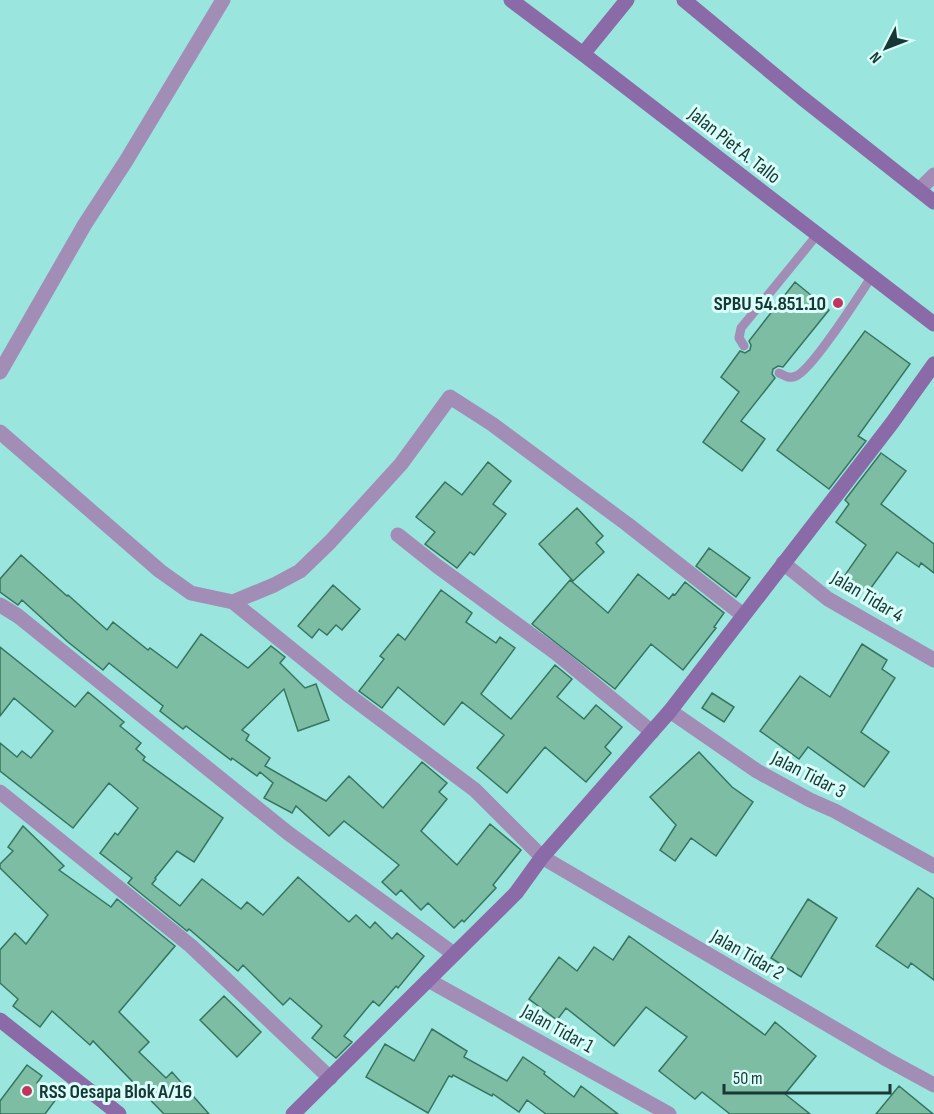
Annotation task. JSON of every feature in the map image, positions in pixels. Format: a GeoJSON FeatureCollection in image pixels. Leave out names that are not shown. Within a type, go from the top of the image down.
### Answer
{"type":"FeatureCollection","features":[{"type":"Feature","properties":{"kind":"street"},"geometry":{"type":"LineString","coordinates":[[0,372],[86,224],[223,0]]}},
{"type":"Feature","properties":{"kind":"street","name":"Jalan Piet A. Tallo"},"geometry":{"type":"LineString","coordinates":[[511,0],[934,324]]}},
{"type":"Feature","properties":{"kind":"street"},"geometry":{"type":"LineString","coordinates":[[583,54],[627,0]]}},
{"type":"Feature","properties":{"kind":"street"},"geometry":{"type":"LineString","coordinates":[[684,0],[801,97],[934,202]]}},
{"type":"Feature","properties":{"kind":"street"},"geometry":{"type":"LineString","coordinates":[[919,190],[934,174]]}},
{"type":"Feature","properties":{"kind":"street"},"geometry":{"type":"LineString","coordinates":[[293,1114],[516,893],[542,857],[597,792],[670,711],[892,423],[934,364]]}},
{"type":"Feature","properties":{"kind":"street"},"geometry":{"type":"LineString","coordinates":[[0,432],[191,594],[233,602],[300,571],[330,542],[401,464],[450,397],[492,424],[627,524],[743,615]]}},
{"type":"Feature","properties":{"kind":"street"},"geometry":{"type":"LineString","coordinates":[[398,534],[437,566],[556,653],[652,732]]}},
{"type":"Feature","properties":{"kind":"street","name":"Jalan Tidar 4"},"geometry":{"type":"LineString","coordinates":[[783,563],[828,599],[934,660]]}},
{"type":"Feature","properties":{"kind":"street","name":"Jalan Tidar 2"},"geometry":{"type":"LineString","coordinates":[[233,602],[347,694],[475,790],[542,857],[934,1085]]}},
{"type":"Feature","properties":{"kind":"street"},"geometry":{"type":"LineString","coordinates":[[0,605],[18,616],[288,833],[454,954]]}},
{"type":"Feature","properties":{"kind":"street","name":"Jalan Tidar 3"},"geometry":{"type":"LineString","coordinates":[[670,711],[757,771],[810,800],[835,810],[934,866]]}},
{"type":"Feature","properties":{"kind":"street"},"geometry":{"type":"LineString","coordinates":[[0,792],[191,946],[330,1078]]}},
{"type":"Feature","properties":{"kind":"street","name":"Jalan Tidar 1"},"geometry":{"type":"LineString","coordinates":[[428,980],[669,1114]]}},
{"type":"Feature","properties":{"kind":"street"},"geometry":{"type":"LineString","coordinates":[[0,1020],[119,1114]]}},
{"type":"Feature","properties":{"kind":"lane"},"geometry":{"type":"LineString","coordinates":[[744,346],[739,338],[741,328],[817,235]]}},
{"type":"Feature","properties":{"kind":"lane"},"geometry":{"type":"LineString","coordinates":[[779,373],[790,378],[806,370],[872,276]]}},
{"type":"Feature","properties":{"kind":"building"},"geometry":{"type":"Polygon","coordinates":[[[795,282],[829,310],[783,367],[778,366],[773,369],[772,374],[775,378],[741,421],[765,439],[742,471],[703,442],[739,392],[721,377],[740,351],[745,353],[750,350],[749,341],[795,282]]]}},
{"type":"Feature","properties":{"kind":"building"},"geometry":{"type":"Polygon","coordinates":[[[865,331],[910,364],[858,436],[866,441],[829,489],[777,450],[865,331]]]}},
{"type":"Feature","properties":{"kind":"building"},"geometry":{"type":"Polygon","coordinates":[[[881,453],[906,471],[881,504],[934,544],[934,573],[921,563],[919,567],[897,552],[868,592],[845,575],[866,545],[836,522],[849,504],[845,500],[881,453]]]}},
{"type":"Feature","properties":{"kind":"building"},"geometry":{"type":"Polygon","coordinates":[[[488,462],[511,481],[493,504],[506,514],[474,555],[470,552],[457,568],[425,544],[435,532],[416,517],[445,482],[462,495],[488,462]]]}},
{"type":"Feature","properties":{"kind":"building"},"geometry":{"type":"Polygon","coordinates":[[[577,508],[603,536],[596,543],[604,552],[573,581],[539,544],[577,508]]]}},
{"type":"Feature","properties":{"kind":"building"},"geometry":{"type":"Polygon","coordinates":[[[709,548],[750,578],[736,597],[696,566],[709,548]]]}},
{"type":"Feature","properties":{"kind":"building"},"geometry":{"type":"Polygon","coordinates":[[[21,555],[107,630],[113,622],[148,650],[150,648],[177,668],[201,634],[248,668],[271,646],[285,657],[280,663],[305,688],[316,684],[329,720],[298,731],[284,689],[242,730],[249,735],[246,740],[270,758],[265,766],[326,801],[349,776],[383,808],[422,762],[447,783],[439,792],[447,799],[421,831],[457,865],[490,824],[521,850],[493,885],[496,888],[464,922],[462,920],[454,928],[428,903],[421,910],[401,890],[396,895],[382,882],[399,865],[344,821],[329,836],[296,806],[292,813],[264,798],[273,783],[260,772],[257,776],[232,758],[231,760],[186,726],[183,729],[160,711],[163,706],[109,663],[103,670],[22,600],[18,605],[0,592],[0,579],[21,555]]]}},
{"type":"Feature","properties":{"kind":"building"},"geometry":{"type":"Polygon","coordinates":[[[638,574],[669,599],[685,582],[724,613],[714,627],[716,628],[683,670],[651,644],[615,689],[532,624],[570,580],[608,613],[638,574]]]}},
{"type":"Feature","properties":{"kind":"building"},"geometry":{"type":"Polygon","coordinates":[[[333,585],[360,609],[342,630],[336,625],[327,635],[319,629],[312,638],[298,626],[333,585]]]}},
{"type":"Feature","properties":{"kind":"building"},"geometry":{"type":"Polygon","coordinates":[[[441,590],[472,613],[466,622],[496,643],[500,637],[515,648],[481,694],[511,719],[555,665],[572,679],[557,697],[584,719],[596,705],[622,727],[605,747],[611,753],[586,782],[545,747],[507,793],[477,768],[504,735],[462,702],[444,725],[398,687],[382,708],[359,691],[384,659],[380,656],[398,634],[405,640],[441,590]]]}},
{"type":"Feature","properties":{"kind":"building"},"geometry":{"type":"Polygon","coordinates":[[[862,644],[887,660],[882,669],[895,678],[861,732],[889,752],[864,787],[808,747],[799,759],[760,731],[800,676],[830,697],[862,644]]]}},
{"type":"Feature","properties":{"kind":"building"},"geometry":{"type":"Polygon","coordinates":[[[0,647],[75,707],[88,692],[124,722],[120,726],[141,743],[136,749],[145,757],[143,760],[223,818],[194,862],[177,851],[152,884],[180,906],[202,879],[241,909],[247,902],[263,915],[298,877],[349,922],[356,915],[370,928],[375,922],[392,939],[397,933],[424,956],[398,988],[396,986],[379,1006],[373,1001],[344,1036],[352,1042],[336,1058],[312,1038],[322,1026],[290,998],[283,1005],[243,965],[238,971],[189,929],[187,931],[128,883],[132,878],[100,853],[115,833],[118,835],[138,808],[109,783],[73,828],[0,771],[0,743],[17,757],[22,751],[31,758],[53,731],[14,698],[0,716],[0,647]]]}},
{"type":"Feature","properties":{"kind":"building"},"geometry":{"type":"Polygon","coordinates":[[[712,693],[734,707],[724,722],[702,708],[712,693]]]}},
{"type":"Feature","properties":{"kind":"building"},"geometry":{"type":"Polygon","coordinates":[[[699,752],[732,787],[753,802],[716,856],[691,838],[675,861],[660,850],[676,825],[650,797],[699,752]]]}},
{"type":"Feature","properties":{"kind":"building"},"geometry":{"type":"Polygon","coordinates":[[[23,826],[64,866],[59,870],[111,907],[117,899],[175,946],[119,1012],[149,1042],[139,1052],[166,1078],[172,1072],[209,1114],[164,1114],[93,1041],[90,1045],[52,1011],[40,1027],[13,1006],[18,999],[0,983],[0,950],[15,933],[26,944],[48,915],[0,868],[0,864],[13,851],[8,847],[23,826]]]}},
{"type":"Feature","properties":{"kind":"building"},"geometry":{"type":"Polygon","coordinates":[[[918,888],[934,899],[934,980],[911,963],[908,968],[876,946],[918,888]]]}},
{"type":"Feature","properties":{"kind":"building"},"geometry":{"type":"Polygon","coordinates":[[[808,899],[837,918],[801,977],[771,958],[808,899]]]}},
{"type":"Feature","properties":{"kind":"building"},"geometry":{"type":"Polygon","coordinates":[[[629,936],[765,1035],[775,1022],[816,1056],[785,1094],[810,1114],[730,1114],[702,1092],[695,1099],[659,1071],[687,1037],[646,1007],[614,1046],[566,1008],[557,1020],[529,999],[559,957],[577,971],[594,947],[613,960],[629,936]]]}},
{"type":"Feature","properties":{"kind":"building"},"geometry":{"type":"Polygon","coordinates":[[[224,996],[261,1032],[237,1057],[200,1020],[224,996]]]}},
{"type":"Feature","properties":{"kind":"building"},"geometry":{"type":"Polygon","coordinates":[[[432,1029],[467,1051],[464,1057],[507,1081],[523,1057],[574,1097],[581,1086],[618,1114],[546,1114],[527,1100],[519,1112],[493,1094],[492,1096],[453,1075],[449,1076],[428,1113],[366,1077],[385,1044],[414,1061],[432,1029]]]}},
{"type":"Feature","properties":{"kind":"building","name":"RSS Oesapa Blok A/16"},"geometry":{"type":"Polygon","coordinates":[[[27,1065],[42,1076],[37,1083],[57,1098],[45,1114],[0,1114],[0,1101],[27,1065]]]}},
{"type":"Feature","properties":{"kind":"building"},"geometry":{"type":"Polygon","coordinates":[[[899,1086],[933,1114],[876,1114],[899,1086]]]}},
{"type":"Feature","properties":{"kind":"place","name":"SPBU 54.851.10"},"geometry":{"type":"Point","coordinates":[838,303]}},
{"type":"Feature","properties":{"kind":"place","name":"RSS Oesapa Blok A/16"},"geometry":{"type":"Point","coordinates":[27,1091]}}]}
